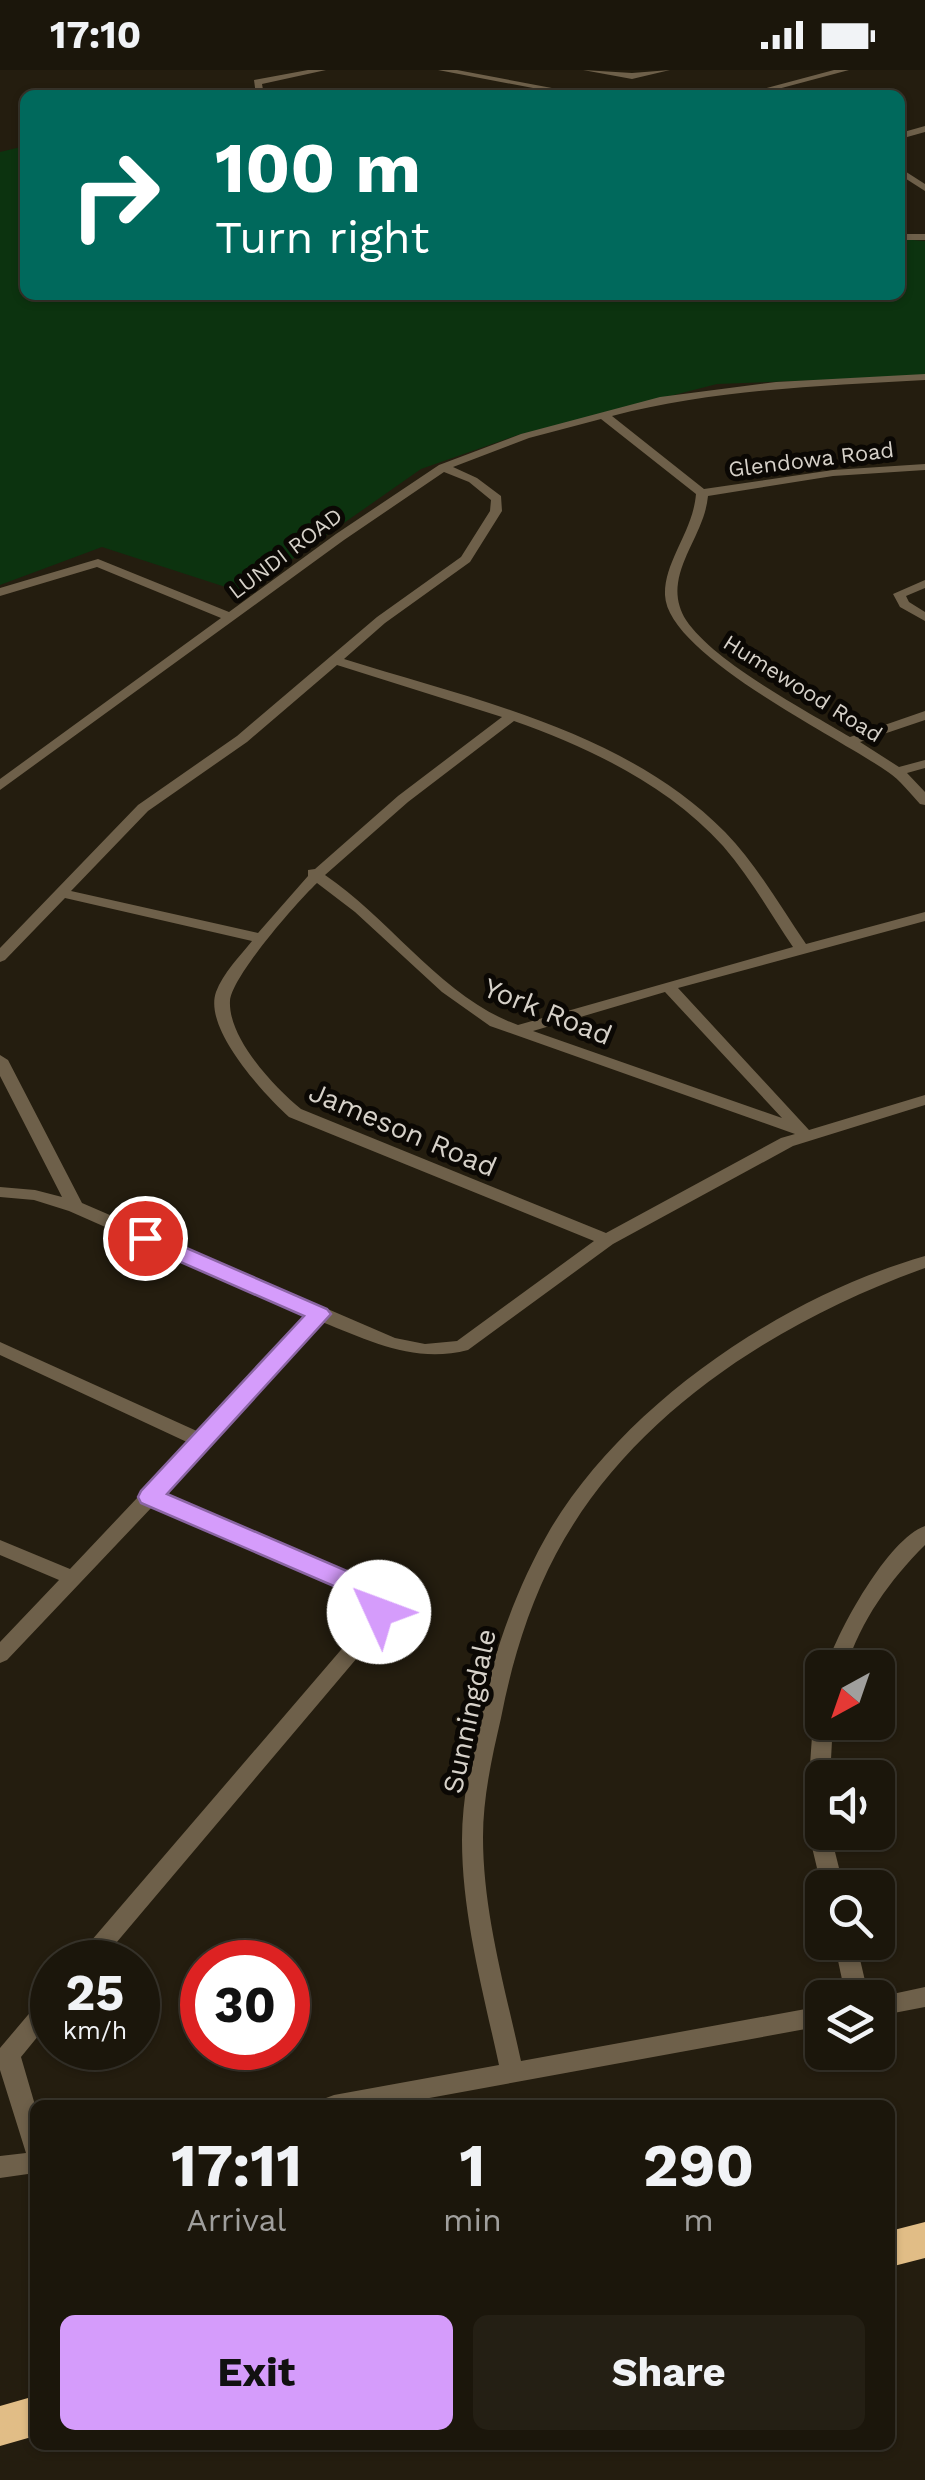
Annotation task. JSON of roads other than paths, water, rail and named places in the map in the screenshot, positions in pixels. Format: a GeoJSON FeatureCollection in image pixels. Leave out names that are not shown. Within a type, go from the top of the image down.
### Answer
{"type":"FeatureCollection","features":[{"type":"Feature","properties":{"kind":"highway"},"geometry":{"type":"LineString","coordinates":[[895,2248],[925,2240]]}},
{"type":"Feature","properties":{"kind":"highway"},"geometry":{"type":"LineString","coordinates":[[0,2408],[30,2405]]}},
{"type":"Feature","properties":{"kind":"highway"},"geometry":{"type":"LineString","coordinates":[[0,2426],[30,2417]]}},
{"type":"Feature","properties":{"kind":"street"},"geometry":{"type":"LineString","coordinates":[[259,90],[257,82],[322,70]]}},
{"type":"Feature","properties":{"kind":"street"},"geometry":{"type":"LineString","coordinates":[[444,70],[557,90]]}},
{"type":"Feature","properties":{"kind":"street"},"geometry":{"type":"LineString","coordinates":[[586,70],[628,76],[666,70]]}},
{"type":"Feature","properties":{"kind":"street"},"geometry":{"type":"LineString","coordinates":[[764,90],[845,70]]}},
{"type":"Feature","properties":{"kind":"street","name":"LUNDI ROAD"},"geometry":{"type":"LineString","coordinates":[[0,783],[444,466],[525,436],[660,400],[739,389],[925,377]]}},
{"type":"Feature","properties":{"kind":"street"},"geometry":{"type":"LineString","coordinates":[[603,415],[702,492]]}},
{"type":"Feature","properties":{"kind":"street"},"geometry":{"type":"LineString","coordinates":[[0,957],[65,894],[143,808],[242,739],[335,660],[466,559],[496,511],[497,498],[487,488],[444,466]]}},
{"type":"Feature","properties":{"kind":"street","name":"Glendowa Road"},"geometry":{"type":"LineString","coordinates":[[702,492],[833,473],[925,467]]}},
{"type":"Feature","properties":{"kind":"street","name":"Humewood Road"},"geometry":{"type":"LineString","coordinates":[[702,492],[702,521],[674,570],[671,604],[684,626],[725,665],[898,772],[925,802]]}},
{"type":"Feature","properties":{"kind":"street"},"geometry":{"type":"LineString","coordinates":[[0,592],[98,563],[232,618]]}},
{"type":"Feature","properties":{"kind":"street"},"geometry":{"type":"LineString","coordinates":[[925,584],[900,594],[904,604],[925,616]]}},
{"type":"Feature","properties":{"kind":"street"},"geometry":{"type":"LineString","coordinates":[[335,660],[509,718],[608,757],[713,827],[802,948]]}},
{"type":"Feature","properties":{"kind":"street"},"geometry":{"type":"LineString","coordinates":[[851,741],[925,715]]}},
{"type":"Feature","properties":{"kind":"street","name":"Jameson Road"},"geometry":{"type":"LineString","coordinates":[[509,718],[314,873],[261,938],[224,992],[221,1004],[246,1056],[274,1097],[328,1129],[608,1240]]}},
{"type":"Feature","properties":{"kind":"street"},"geometry":{"type":"LineString","coordinates":[[898,772],[925,764]]}},
{"type":"Feature","properties":{"kind":"street","name":"York Road"},"geometry":{"type":"LineString","coordinates":[[314,873],[354,902],[469,1008],[516,1032],[802,1133]]}},
{"type":"Feature","properties":{"kind":"street"},"geometry":{"type":"LineString","coordinates":[[65,894],[261,938]]}},
{"type":"Feature","properties":{"kind":"street"},"geometry":{"type":"LineString","coordinates":[[516,1032],[925,916]]}},
{"type":"Feature","properties":{"kind":"street"},"geometry":{"type":"LineString","coordinates":[[668,986],[802,1133]]}},
{"type":"Feature","properties":{"kind":"street"},"geometry":{"type":"LineString","coordinates":[[0,1060],[75,1207]]}},
{"type":"Feature","properties":{"kind":"street"},"geometry":{"type":"LineString","coordinates":[[0,1192],[35,1195],[75,1207],[319,1314],[417,1351],[442,1352],[462,1346],[608,1240],[802,1133],[925,1100]]}},
{"type":"Feature","properties":{"kind":"street","name":"Sunningdale"},"geometry":{"type":"LineString","coordinates":[[512,2071],[482,1924],[472,1852],[479,1775],[504,1652],[528,1590],[561,1528],[607,1466],[654,1418],[735,1356],[824,1302],[925,1262]]}},
{"type":"Feature","properties":{"kind":"street"},"geometry":{"type":"LineString","coordinates":[[0,1655],[319,1314]]}},
{"type":"Feature","properties":{"kind":"street"},"geometry":{"type":"LineString","coordinates":[[0,1348],[200,1440]]}},
{"type":"Feature","properties":{"kind":"street"},"geometry":{"type":"LineString","coordinates":[[106,1940],[372,1628],[379,1612],[377,1600],[366,1590],[150,1497]]}},
{"type":"Feature","properties":{"kind":"street"},"geometry":{"type":"LineString","coordinates":[[845,1650],[867,1604],[905,1551],[925,1533]]}},
{"type":"Feature","properties":{"kind":"street"},"geometry":{"type":"LineString","coordinates":[[0,1548],[72,1578]]}},
{"type":"Feature","properties":{"kind":"street"},"geometry":{"type":"LineString","coordinates":[[822,1740],[818,1822],[829,1870]]}},
{"type":"Feature","properties":{"kind":"street"},"geometry":{"type":"LineString","coordinates":[[895,2003],[925,1997]]}},
{"type":"Feature","properties":{"kind":"street"},"geometry":{"type":"LineString","coordinates":[[360,2100],[805,2019]]}},
{"type":"Feature","properties":{"kind":"street"},"geometry":{"type":"LineString","coordinates":[[30,2028],[4,2057],[30,2133]]}},
{"type":"Feature","properties":{"kind":"street"},"geometry":{"type":"LineString","coordinates":[[0,2168],[30,2163]]}}]}
